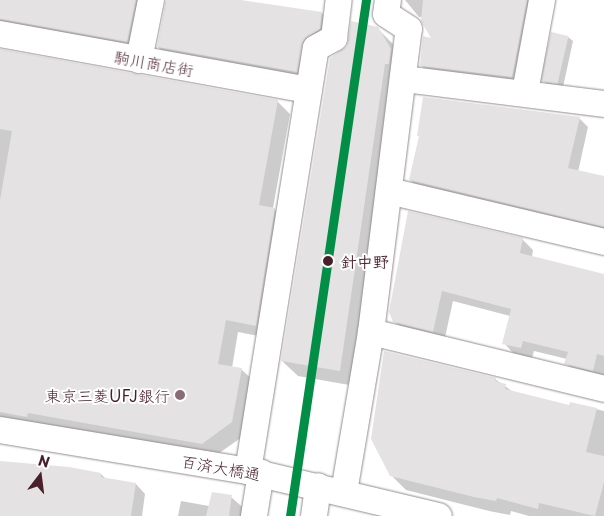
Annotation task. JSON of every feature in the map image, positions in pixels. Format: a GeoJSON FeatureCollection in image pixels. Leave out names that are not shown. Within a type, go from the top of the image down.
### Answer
{"type":"FeatureCollection","features":[{"type":"Feature","properties":{"kind":"street"},"geometry":{"type":"LineString","coordinates":[[139,60],[151,0]]}},
{"type":"Feature","properties":{"kind":"street"},"geometry":{"type":"LineString","coordinates":[[254,516],[255,472],[309,90],[316,48],[334,38],[339,0]]}},
{"type":"Feature","properties":{"kind":"street"},"geometry":{"type":"LineString","coordinates":[[344,492],[371,332],[409,28],[386,14],[388,0]]}},
{"type":"Feature","properties":{"kind":"street"},"geometry":{"type":"LineString","coordinates":[[525,92],[542,0]]}},
{"type":"Feature","properties":{"kind":"street","name":"駒川商店街"},"geometry":{"type":"LineString","coordinates":[[0,34],[309,90]]}},
{"type":"Feature","properties":{"kind":"street"},"geometry":{"type":"LineString","coordinates":[[404,79],[525,92],[604,104]]}},
{"type":"Feature","properties":{"kind":"street"},"geometry":{"type":"LineString","coordinates":[[389,191],[604,242]]}},
{"type":"Feature","properties":{"kind":"street"},"geometry":{"type":"LineString","coordinates":[[371,332],[604,389]]}},
{"type":"Feature","properties":{"kind":"street","name":"百済大橋通"},"geometry":{"type":"LineString","coordinates":[[0,430],[255,472],[440,516]]}},
{"type":"Feature","properties":{"kind":"street"},"geometry":{"type":"LineString","coordinates":[[314,516],[318,486]]}},
{"type":"Feature","properties":{"kind":"building"},"geometry":{"type":"Polygon","coordinates":[[[0,0],[136,0],[127,42],[0,19],[0,0]]]}},
{"type":"Feature","properties":{"kind":"building"},"geometry":{"type":"Polygon","coordinates":[[[166,0],[241,0],[322,12],[320,29],[304,40],[297,72],[157,47],[166,0]]]}},
{"type":"Feature","properties":{"kind":"building"},"geometry":{"type":"Polygon","coordinates":[[[423,0],[527,0],[512,77],[420,66],[423,36],[431,38],[421,21],[423,0]]]}},
{"type":"Feature","properties":{"kind":"building"},"geometry":{"type":"Polygon","coordinates":[[[351,21],[378,27],[391,49],[389,64],[385,64],[340,371],[281,361],[330,58],[347,46],[351,21]]]}},
{"type":"Feature","properties":{"kind":"building"},"geometry":{"type":"Polygon","coordinates":[[[551,32],[569,36],[557,85],[540,81],[551,32]]]}},
{"type":"Feature","properties":{"kind":"building"},"geometry":{"type":"Polygon","coordinates":[[[0,49],[278,100],[259,205],[275,208],[256,326],[226,320],[218,364],[242,368],[232,422],[202,444],[28,413],[27,417],[0,412],[0,200],[12,131],[0,129],[0,49]]]}},
{"type":"Feature","properties":{"kind":"building"},"geometry":{"type":"Polygon","coordinates":[[[423,97],[580,117],[568,168],[604,176],[604,227],[409,180],[419,136],[417,136],[423,97]]]}},
{"type":"Feature","properties":{"kind":"building"},"geometry":{"type":"Polygon","coordinates":[[[408,211],[523,238],[520,253],[604,274],[604,356],[597,354],[593,371],[564,364],[568,352],[523,341],[521,348],[502,344],[511,309],[442,291],[433,332],[393,322],[389,312],[408,211]]]}},
{"type":"Feature","properties":{"kind":"building"},"geometry":{"type":"Polygon","coordinates":[[[384,351],[496,378],[495,381],[506,384],[505,389],[569,405],[570,402],[597,408],[586,452],[604,456],[604,482],[595,516],[539,503],[538,509],[497,498],[496,501],[474,497],[390,476],[371,439],[384,351]]]}},
{"type":"Feature","properties":{"kind":"building"},"geometry":{"type":"Polygon","coordinates":[[[0,461],[69,467],[101,473],[101,477],[136,483],[131,516],[0,516],[0,461]]]}},
{"type":"Feature","properties":{"kind":"building"},"geometry":{"type":"Polygon","coordinates":[[[212,492],[232,495],[229,516],[206,516],[212,492]]]}},
{"type":"Feature","properties":{"kind":"transit line"},"geometry":{"type":"LineString","coordinates":[[290,516],[366,0]]}},
{"type":"Feature","properties":{"kind":"place","name":"針中野"},"geometry":{"type":"Point","coordinates":[328,261]}},
{"type":"Feature","properties":{"kind":"place","name":"東京三菱UFJ銀行"},"geometry":{"type":"Point","coordinates":[180,395]}}]}
